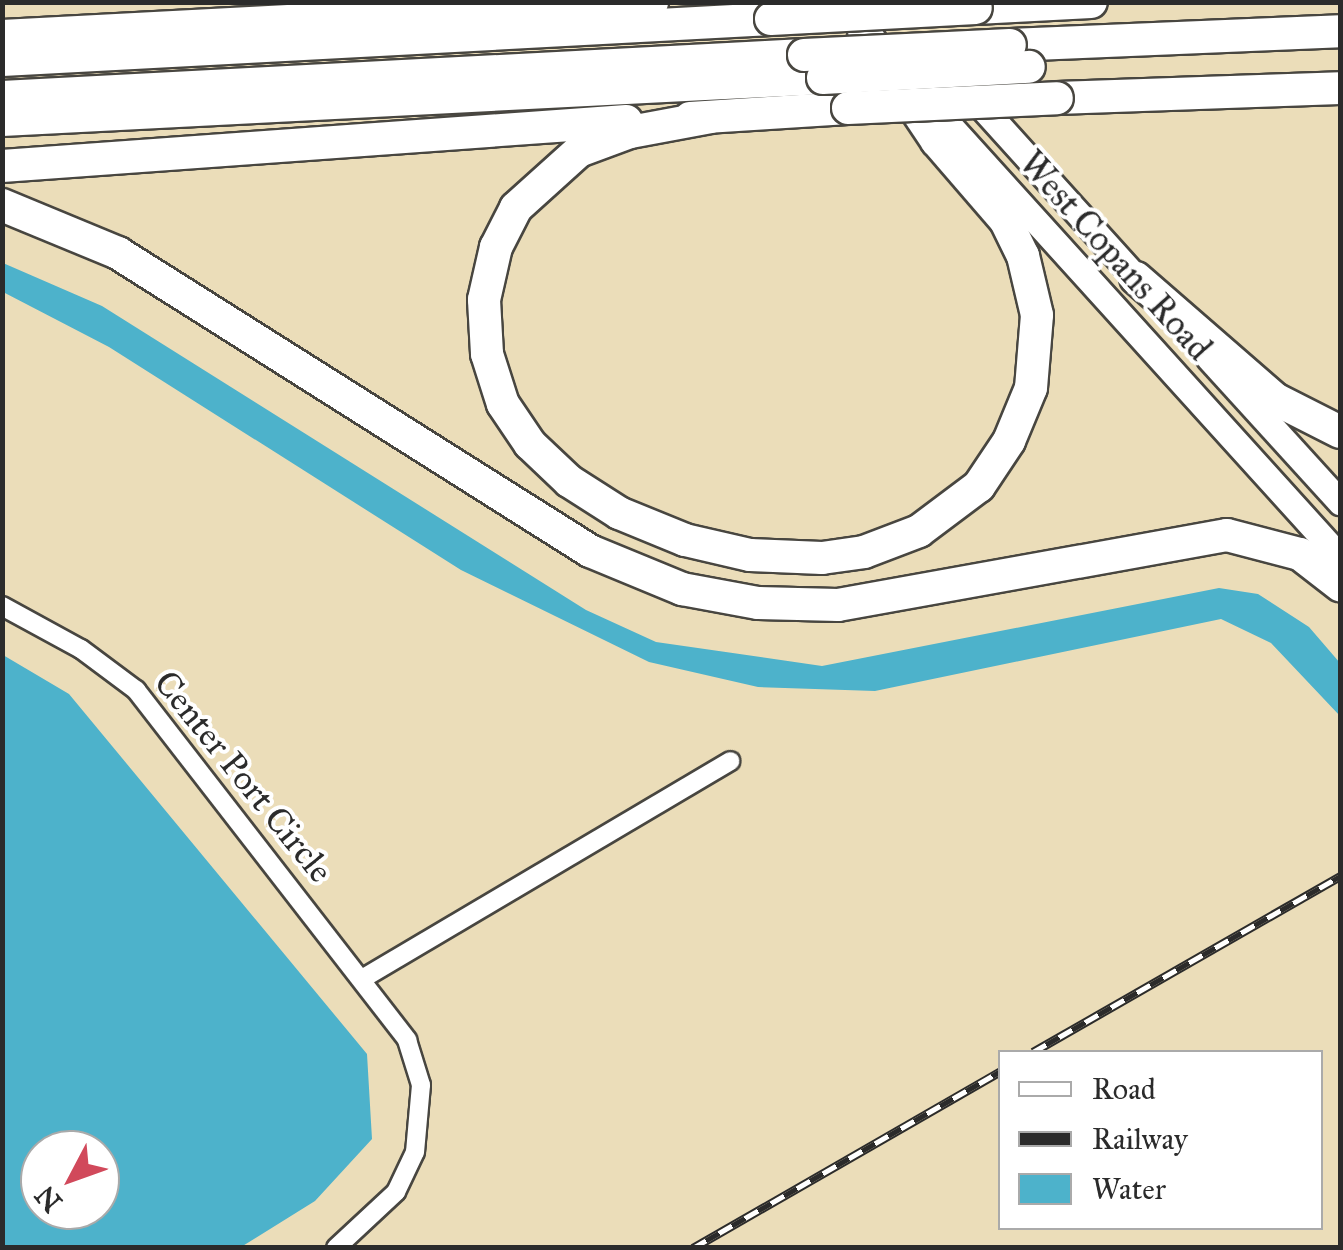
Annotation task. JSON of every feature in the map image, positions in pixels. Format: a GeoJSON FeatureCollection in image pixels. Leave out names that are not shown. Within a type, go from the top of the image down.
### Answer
{"type":"FeatureCollection","features":[{"type":"Feature","properties":{"kind":"highway"},"geometry":{"type":"LineString","coordinates":[[2,36],[652,2]]}},
{"type":"Feature","properties":{"kind":"highway"},"geometry":{"type":"LineString","coordinates":[[2,60],[1092,2]]}},
{"type":"Feature","properties":{"kind":"highway"},"geometry":{"type":"LineString","coordinates":[[2,96],[814,66],[1019,56],[1340,31]]}},
{"type":"Feature","properties":{"kind":"highway"},"geometry":{"type":"LineString","coordinates":[[711,117],[591,145],[525,195],[496,247],[484,300],[487,354],[503,404],[530,444],[569,481],[619,513],[684,540],[750,555],[822,558],[864,552],[919,531],[979,486],[1009,441],[1031,388],[1037,315],[1023,256],[1006,222],[937,140],[864,32]]}},
{"type":"Feature","properties":{"kind":"highway"},"geometry":{"type":"LineString","coordinates":[[1019,56],[1340,50]]}},
{"type":"Feature","properties":{"kind":"highway"},"geometry":{"type":"LineString","coordinates":[[2,120],[814,66]]}},
{"type":"Feature","properties":{"kind":"highway"},"geometry":{"type":"LineString","coordinates":[[2,166],[848,108],[1340,88]]}},
{"type":"Feature","properties":{"kind":"highway"},"geometry":{"type":"LineString","coordinates":[[2,205],[118,252],[580,545],[682,589],[772,604],[838,605],[1227,536],[1300,554],[1340,585]]}},
{"type":"Feature","properties":{"kind":"highway"},"geometry":{"type":"LineString","coordinates":[[1136,278],[1275,399],[1340,432]]}},
{"type":"Feature","properties":{"kind":"main road","name":"West Copans Road"},"geometry":{"type":"LineString","coordinates":[[838,2],[1340,557]]}},
{"type":"Feature","properties":{"kind":"main road","name":"West Copans Road"},"geometry":{"type":"LineString","coordinates":[[887,2],[1340,502]]}},
{"type":"Feature","properties":{"kind":"street","name":"Center Port Circle"},"geometry":{"type":"LineString","coordinates":[[2,606],[81,650],[136,690],[407,1040],[421,1085],[414,1152],[396,1192],[336,1248]]}},
{"type":"Feature","properties":{"kind":"street"},"geometry":{"type":"LineString","coordinates":[[362,979],[730,761]]}},
{"type":"Feature","properties":{"kind":"water"},"geometry":{"type":"Polygon","coordinates":[[[3,263],[102,306],[586,610],[656,642],[822,666],[1219,588],[1258,594],[1309,627],[1340,663],[1340,716],[1271,643],[1221,619],[875,691],[758,687],[649,662],[461,570],[109,347],[3,292],[3,263]]]}},
{"type":"Feature","properties":{"kind":"water"},"geometry":{"type":"Polygon","coordinates":[[[3,655],[69,694],[367,1054],[372,1139],[315,1201],[241,1247],[3,1247],[3,655]]]}},
{"type":"Feature","properties":{"kind":"railway"},"geometry":{"type":"LineString","coordinates":[[1036,1050],[1340,876]]}},
{"type":"Feature","properties":{"kind":"railway"},"geometry":{"type":"LineString","coordinates":[[693,1248],[998,1073]]}}]}
